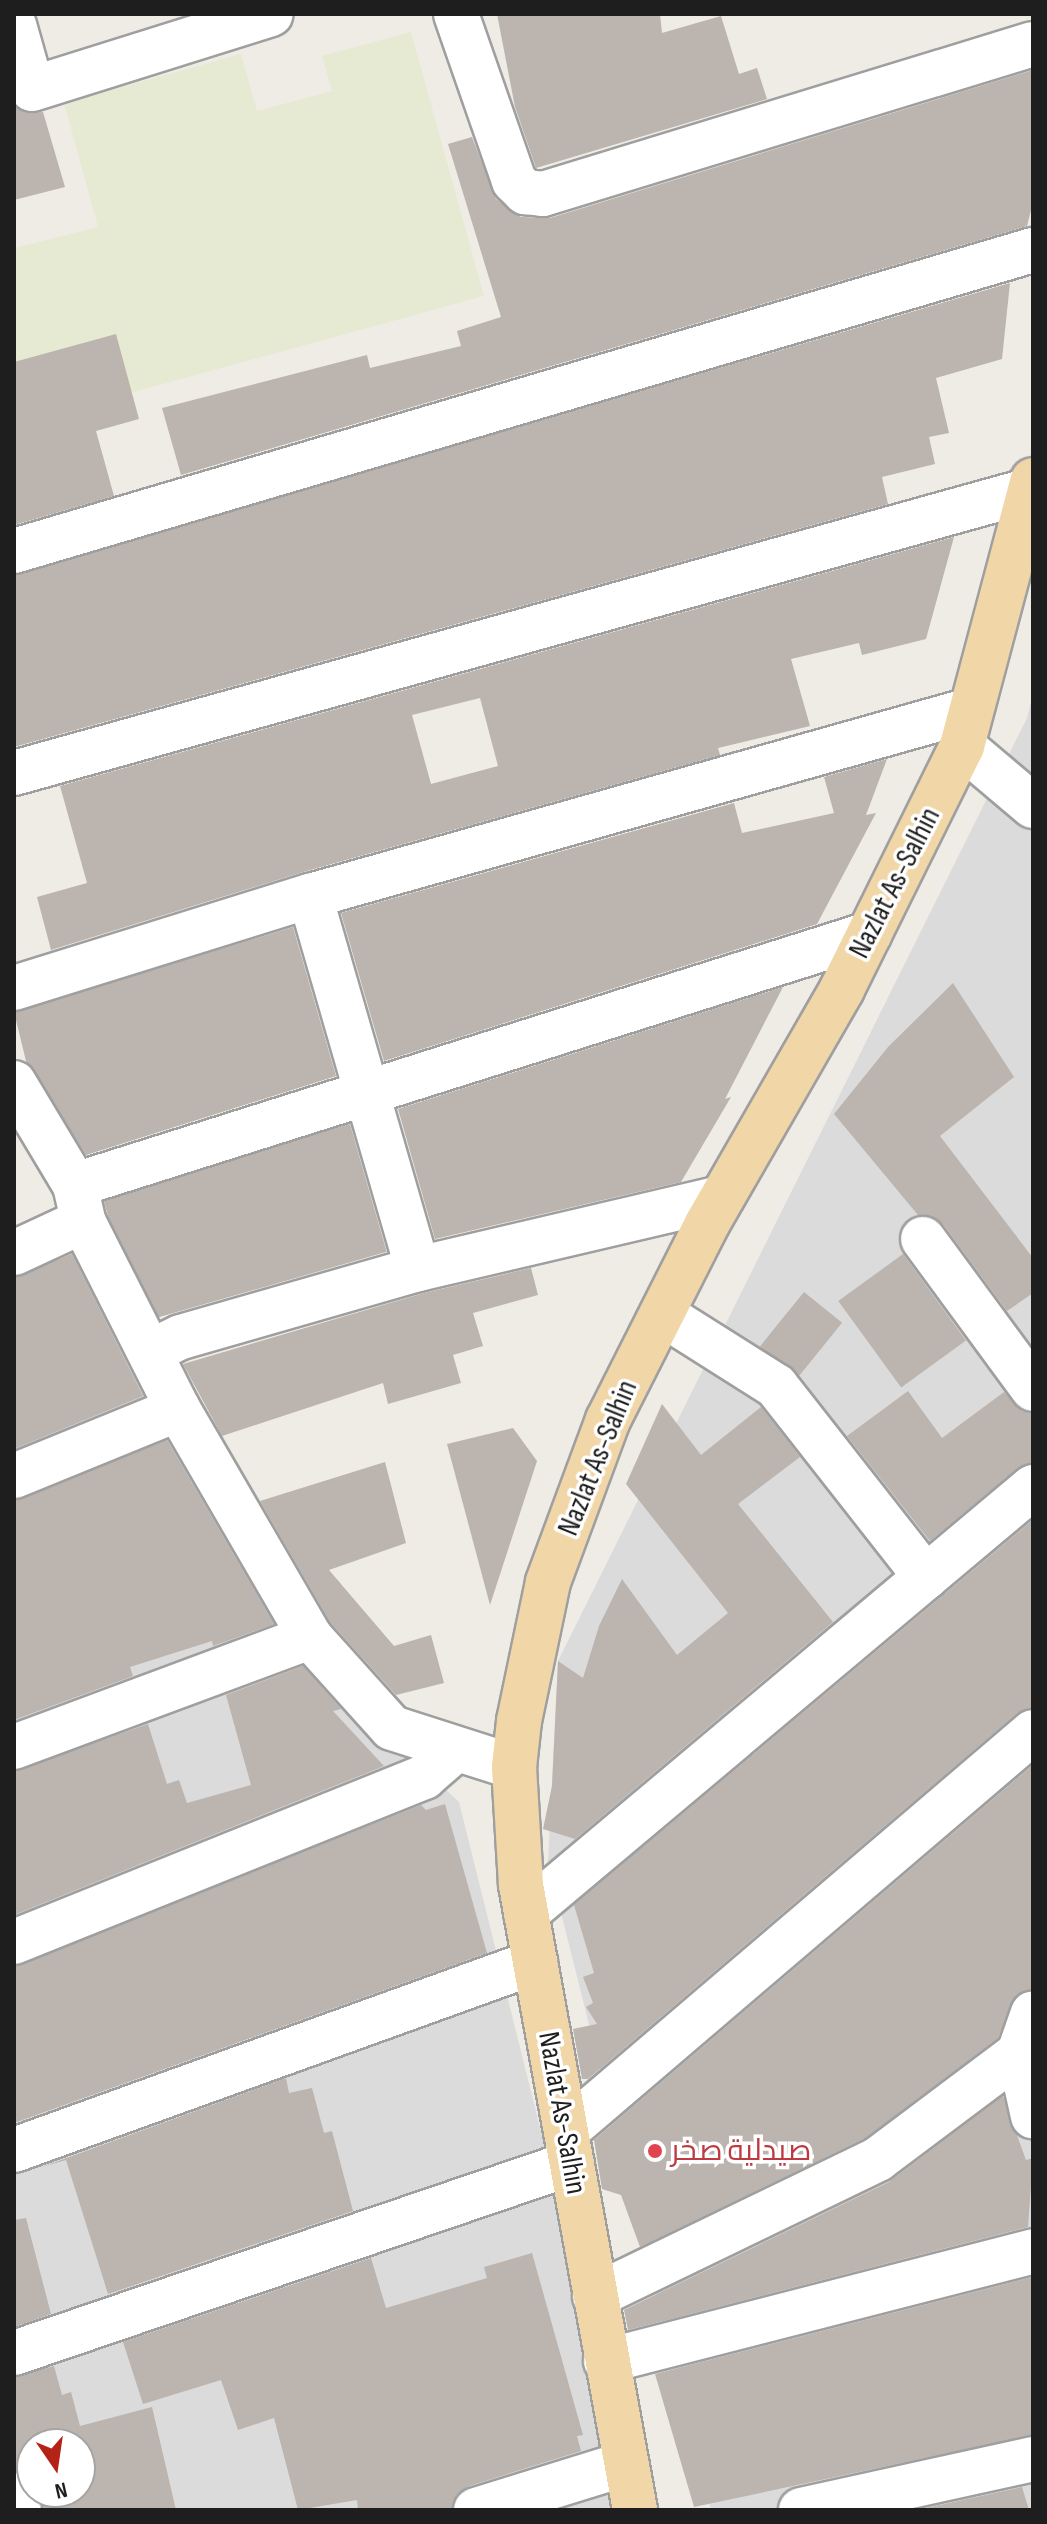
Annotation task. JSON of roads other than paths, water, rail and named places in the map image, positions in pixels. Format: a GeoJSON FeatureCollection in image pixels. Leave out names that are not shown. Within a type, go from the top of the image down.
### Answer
{"type":"FeatureCollection","features":[{"type":"Feature","properties":{"kind":"main road","name":"Nazlat As-Salhin"},"geometry":{"type":"LineString","coordinates":[[635,2510],[526,1913],[514,1767],[548,1582],[608,1420],[721,1198],[869,934],[966,728],[1032,485]]}},
{"type":"Feature","properties":{"kind":"street"},"geometry":{"type":"LineString","coordinates":[[14,25],[23,91],[271,14]]}},
{"type":"Feature","properties":{"kind":"street"},"geometry":{"type":"LineString","coordinates":[[456,14],[514,181],[525,192],[543,194],[1033,44]]}},
{"type":"Feature","properties":{"kind":"street"},"geometry":{"type":"LineString","coordinates":[[14,551],[1033,250]]}},
{"type":"Feature","properties":{"kind":"street"},"geometry":{"type":"LineString","coordinates":[[14,773],[1032,485]]}},
{"type":"Feature","properties":{"kind":"street"},"geometry":{"type":"LineString","coordinates":[[14,988],[310,896],[966,728],[1033,806]]}},
{"type":"Feature","properties":{"kind":"street"},"geometry":{"type":"LineString","coordinates":[[310,896],[418,1269]]}},
{"type":"Feature","properties":{"kind":"street"},"geometry":{"type":"LineString","coordinates":[[14,1253],[79,1203],[368,1092],[869,934]]}},
{"type":"Feature","properties":{"kind":"street"},"geometry":{"type":"LineString","coordinates":[[14,1083],[79,1203],[178,1409],[310,1637],[392,1728],[454,1751],[514,1767]]}},
{"type":"Feature","properties":{"kind":"street"},"geometry":{"type":"LineString","coordinates":[[150,1352],[181,1337],[418,1269],[721,1198]]}},
{"type":"Feature","properties":{"kind":"street"},"geometry":{"type":"LineString","coordinates":[[923,1239],[1033,1389]]}},
{"type":"Feature","properties":{"kind":"street"},"geometry":{"type":"LineString","coordinates":[[662,1314],[776,1386],[926,1577]]}},
{"type":"Feature","properties":{"kind":"street"},"geometry":{"type":"LineString","coordinates":[[14,1476],[178,1409]]}},
{"type":"Feature","properties":{"kind":"street"},"geometry":{"type":"LineString","coordinates":[[526,1913],[1033,1487]]}},
{"type":"Feature","properties":{"kind":"street"},"geometry":{"type":"LineString","coordinates":[[14,1747],[310,1637]]}},
{"type":"Feature","properties":{"kind":"street"},"geometry":{"type":"LineString","coordinates":[[14,2353],[569,2147],[1033,1732]]}},
{"type":"Feature","properties":{"kind":"street"},"geometry":{"type":"LineString","coordinates":[[14,1942],[424,1777],[454,1751]]}},
{"type":"Feature","properties":{"kind":"street"},"geometry":{"type":"LineString","coordinates":[[14,2150],[535,1962]]}},
{"type":"Feature","properties":{"kind":"street"},"geometry":{"type":"LineString","coordinates":[[1033,2013],[1026,2052],[1033,2116]]}},
{"type":"Feature","properties":{"kind":"street"},"geometry":{"type":"LineString","coordinates":[[595,2296],[878,2159],[1026,2052]]}},
{"type":"Feature","properties":{"kind":"street"},"geometry":{"type":"LineString","coordinates":[[606,2361],[1033,2251]]}},
{"type":"Feature","properties":{"kind":"street"},"geometry":{"type":"LineString","coordinates":[[801,2510],[1033,2459]]}},
{"type":"Feature","properties":{"kind":"street"},"geometry":{"type":"LineString","coordinates":[[476,2510],[625,2464]]}},
{"type":"Feature","properties":{"kind":"street"},"geometry":{"type":"LineString","coordinates":[[14,2495],[19,2510]]}},
{"type":"Feature","properties":{"kind":"place","name":"صيدلية صخر"},"geometry":{"type":"Point","coordinates":[655,2151]}}]}
